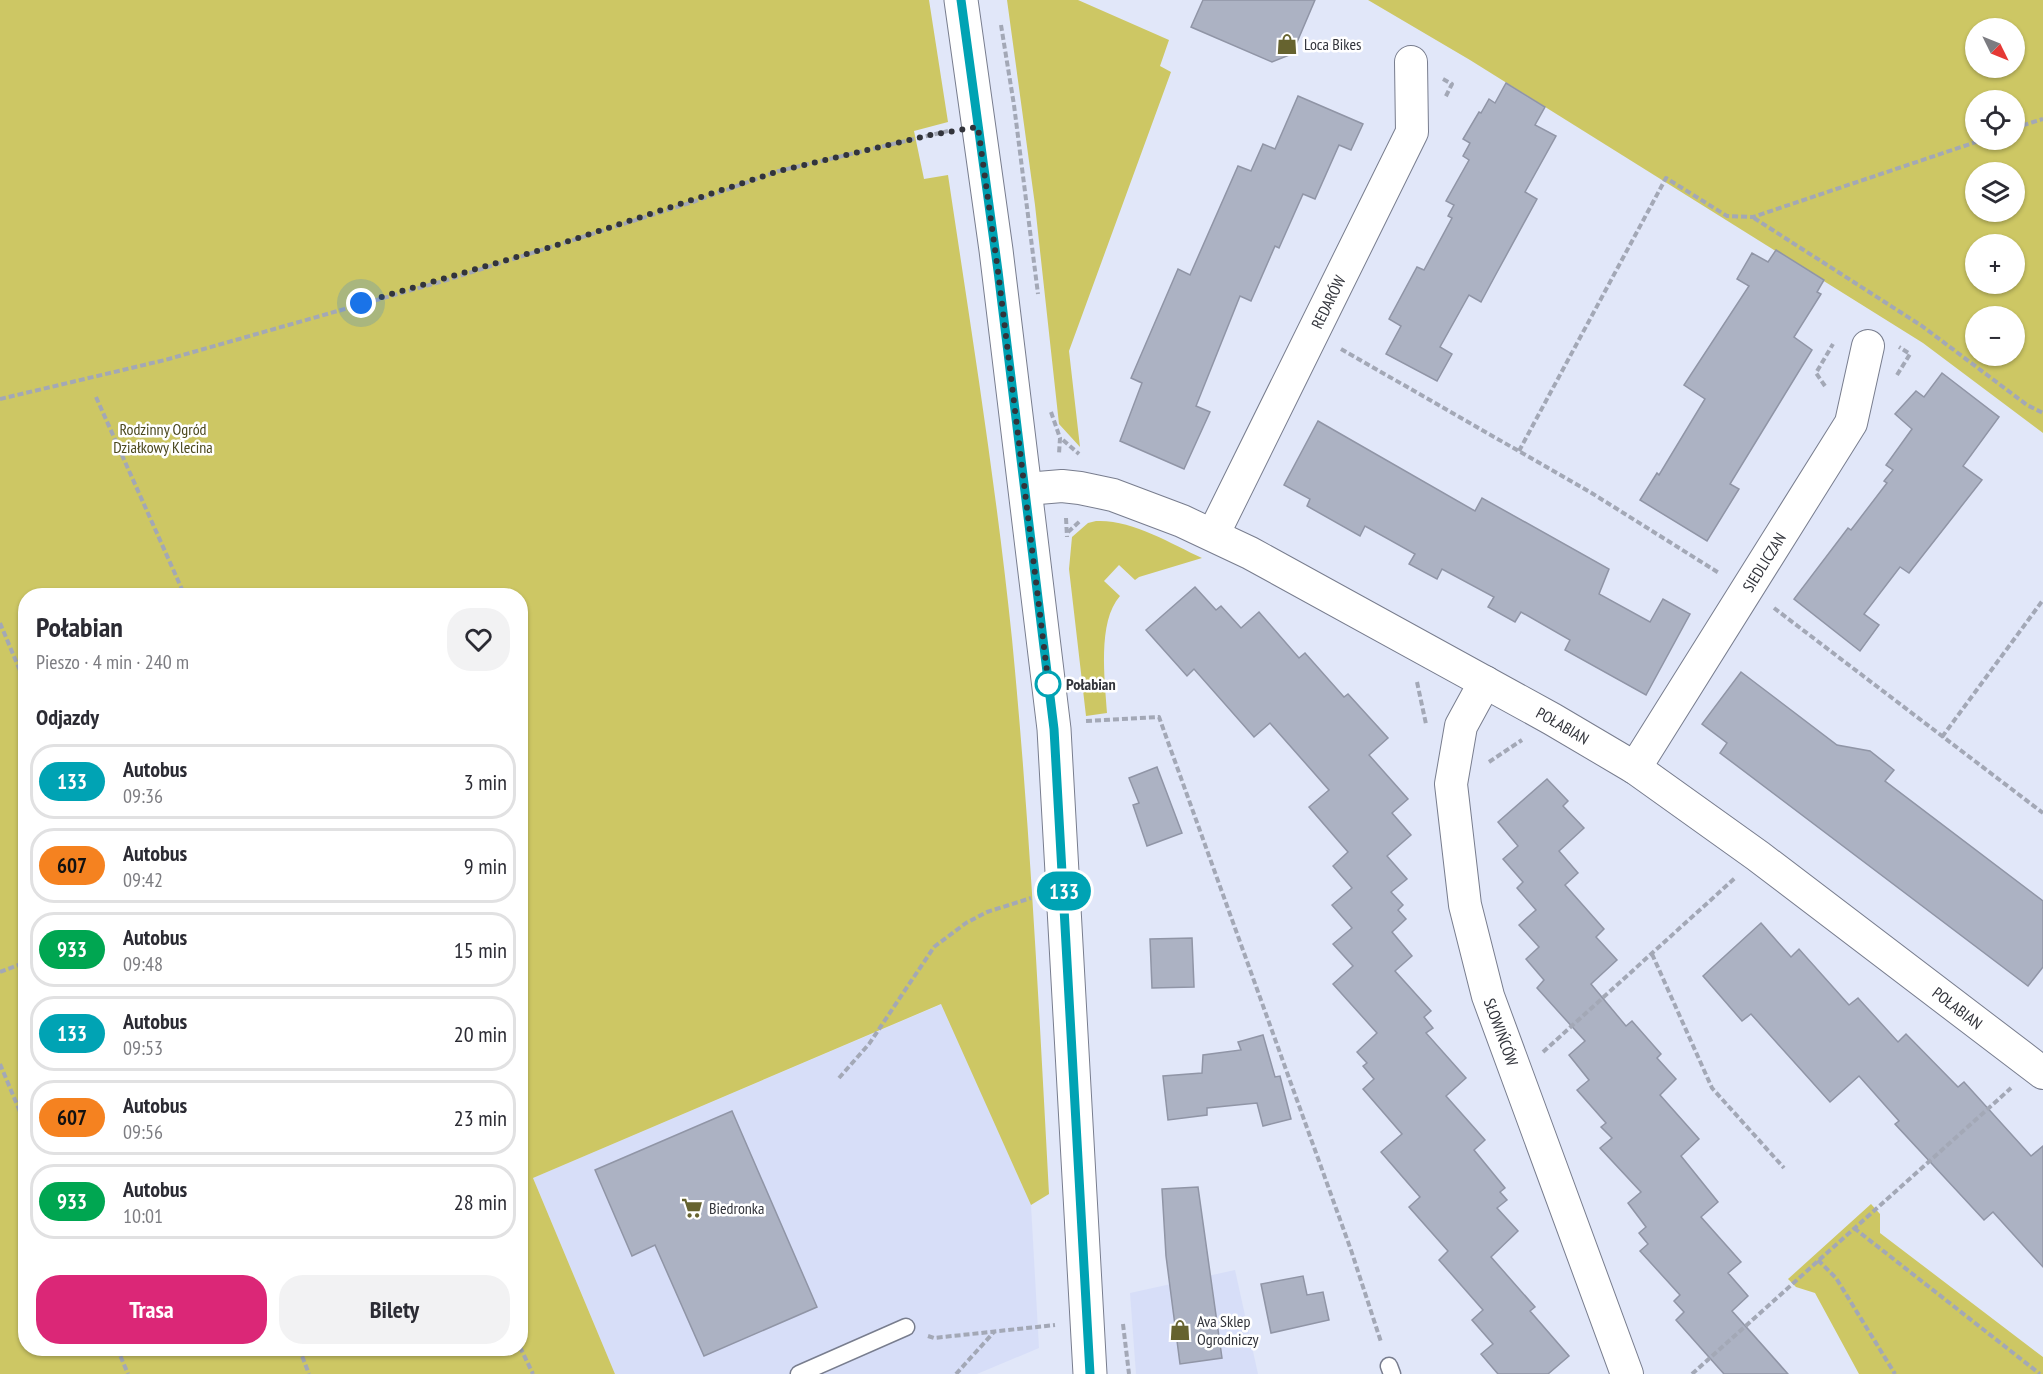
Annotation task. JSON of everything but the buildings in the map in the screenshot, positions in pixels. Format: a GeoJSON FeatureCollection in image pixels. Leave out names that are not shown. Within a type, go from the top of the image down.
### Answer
{"type":"FeatureCollection","features":[{"type":"Feature","properties":{"kind":"street"},"geometry":{"type":"LineString","coordinates":[[961,0],[1026,489],[1054,729],[1090,1374]]}},
{"type":"Feature","properties":{"kind":"street","name":"REDARÓW"},"geometry":{"type":"LineString","coordinates":[[1213,535],[1412,132],[1411,62]]}},
{"type":"Feature","properties":{"kind":"street","name":"SIEDLICZAN"},"geometry":{"type":"LineString","coordinates":[[1635,768],[1851,423],[1868,346]]}},
{"type":"Feature","properties":{"kind":"street","name":"POŁABIAN"},"geometry":{"type":"LineString","coordinates":[[1026,489],[1066,486],[1113,495],[1144,505],[1213,535],[1485,682],[1635,768],[1758,856],[2036,1071]]}},
{"type":"Feature","properties":{"kind":"street","name":"SŁOWIŃCÓW"},"geometry":{"type":"LineString","coordinates":[[1485,682],[1461,726],[1451,784],[1465,905],[1488,996],[1627,1374]]}},
{"type":"Feature","properties":{"kind":"lane"},"geometry":{"type":"LineString","coordinates":[[800,1374],[906,1328]]}},
{"type":"Feature","properties":{"kind":"path"},"geometry":{"type":"LineString","coordinates":[[2025,125],[2043,119]]}},
{"type":"Feature","properties":{"kind":"path"},"geometry":{"type":"LineString","coordinates":[[0,399],[165,360],[447,280],[693,202],[779,171],[930,135],[978,127]]}},
{"type":"Feature","properties":{"kind":"path"},"geometry":{"type":"LineString","coordinates":[[1519,451],[1666,177],[1727,216],[1753,217],[1965,146]]}},
{"type":"Feature","properties":{"kind":"path"},"geometry":{"type":"LineString","coordinates":[[1753,217],[1922,326],[2027,405],[2043,413]]}},
{"type":"Feature","properties":{"kind":"path"},"geometry":{"type":"LineString","coordinates":[[1335,345],[1519,451],[1725,577]]}},
{"type":"Feature","properties":{"kind":"path"},"geometry":{"type":"LineString","coordinates":[[96,397],[181,588]]}},
{"type":"Feature","properties":{"kind":"path"},"geometry":{"type":"LineString","coordinates":[[1058,446],[1061,439],[1080,454],[1079,460]]}},
{"type":"Feature","properties":{"kind":"path"},"geometry":{"type":"LineString","coordinates":[[1067,526],[1067,533],[1082,519]]}},
{"type":"Feature","properties":{"kind":"path"},"geometry":{"type":"LineString","coordinates":[[1942,737],[2043,600]]}},
{"type":"Feature","properties":{"kind":"path"},"geometry":{"type":"LineString","coordinates":[[1766,603],[2043,813]]}},
{"type":"Feature","properties":{"kind":"path"},"geometry":{"type":"LineString","coordinates":[[0,623],[18,666]]}},
{"type":"Feature","properties":{"kind":"path"},"geometry":{"type":"LineString","coordinates":[[1413,674],[1421,691],[1427,730]]}},
{"type":"Feature","properties":{"kind":"path"},"geometry":{"type":"LineString","coordinates":[[1087,721],[1159,717],[1351,1250],[1390,1370]]}},
{"type":"Feature","properties":{"kind":"path"},"geometry":{"type":"LineString","coordinates":[[1482,771],[1502,751],[1527,737]]}},
{"type":"Feature","properties":{"kind":"path"},"geometry":{"type":"LineString","coordinates":[[1541,1053],[1742,871]]}},
{"type":"Feature","properties":{"kind":"path"},"geometry":{"type":"LineString","coordinates":[[839,1078],[869,1044],[934,947],[987,912],[1038,896]]}},
{"type":"Feature","properties":{"kind":"path"},"geometry":{"type":"LineString","coordinates":[[1652,954],[1712,1088],[1784,1168]]}},
{"type":"Feature","properties":{"kind":"path"},"geometry":{"type":"LineString","coordinates":[[0,972],[18,965]]}},
{"type":"Feature","properties":{"kind":"path"},"geometry":{"type":"LineString","coordinates":[[0,1064],[18,1107]]}},
{"type":"Feature","properties":{"kind":"path"},"geometry":{"type":"LineString","coordinates":[[1692,1374],[1854,1228],[2036,1071]]}},
{"type":"Feature","properties":{"kind":"path"},"geometry":{"type":"LineString","coordinates":[[1854,1228],[2040,1374]]}},
{"type":"Feature","properties":{"kind":"path"},"geometry":{"type":"LineString","coordinates":[[1818,1260],[1836,1278],[1895,1374]]}},
{"type":"Feature","properties":{"kind":"path"},"geometry":{"type":"LineString","coordinates":[[906,1328],[934,1338],[1060,1325]]}},
{"type":"Feature","properties":{"kind":"path"},"geometry":{"type":"LineString","coordinates":[[956,1374],[994,1331]]}},
{"type":"Feature","properties":{"kind":"path"},"geometry":{"type":"LineString","coordinates":[[120,1356],[128,1374]]}},
{"type":"Feature","properties":{"kind":"path"},"geometry":{"type":"LineString","coordinates":[[302,1356],[309,1374]]}},
{"type":"Feature","properties":{"kind":"path"},"geometry":{"type":"LineString","coordinates":[[524,1356],[533,1374]]}},
{"type":"Feature","properties":{"kind":"shaded area"},"geometry":{"type":"Polygon","coordinates":[[[942,1004],[1031,1205],[1039,1348],[977,1374],[615,1374],[533,1178],[942,1004]]]}},
{"type":"Feature","properties":{"kind":"shaded area"},"geometry":{"type":"Polygon","coordinates":[[[1235,1270],[1258,1374],[1136,1374],[1130,1293],[1235,1270]]]}},
{"type":"Feature","properties":{"kind":"green space","name":"Rodzinny Ogród Działkowy Klecina"},"geometry":{"type":"Polygon","coordinates":[[[0,0],[929,0],[948,122],[914,131],[924,179],[948,175],[998,523],[1012,639],[1024,778],[1049,1194],[1031,1205],[941,1004],[533,1178],[615,1374],[0,1374],[0,0]]]}},
{"type":"Feature","properties":{"kind":"green space"},"geometry":{"type":"Polygon","coordinates":[[[1007,0],[1078,0],[1169,40],[1160,66],[1171,72],[1069,351],[1080,447],[1059,424],[1035,205],[1007,0]]]}},
{"type":"Feature","properties":{"kind":"green space"},"geometry":{"type":"Polygon","coordinates":[[[1368,0],[2043,0],[2043,433],[1923,343],[1470,60],[1368,0]]]}},
{"type":"Feature","properties":{"kind":"green space"},"geometry":{"type":"Polygon","coordinates":[[[1109,521],[1136,528],[1202,558],[1135,580],[1119,565],[1104,581],[1120,596],[1113,607],[1105,636],[1104,668],[1107,713],[1086,716],[1069,569],[1072,537],[1088,523],[1109,521]]]}},
{"type":"Feature","properties":{"kind":"green space"},"geometry":{"type":"Polygon","coordinates":[[[1871,1204],[1880,1214],[1880,1233],[2043,1357],[2043,1374],[1859,1374],[1815,1293],[1796,1287],[1788,1279],[1871,1204]]]}},
{"type":"Feature","properties":{"kind":"bus line","name":"133"},"geometry":{"type":"LineString","coordinates":[[961,0],[1026,489],[1054,729],[1074,1047],[1090,1374]]}},
{"type":"Feature","properties":{"kind":"place","name":"Loca Bikes"},"geometry":{"type":"Point","coordinates":[1287,44]}},
{"type":"Feature","properties":{"kind":"place","name":"Połabian"},"geometry":{"type":"Point","coordinates":[1048,684]}},
{"type":"Feature","properties":{"kind":"place","name":"Biedronka"},"geometry":{"type":"Point","coordinates":[692,1208]}},
{"type":"Feature","properties":{"kind":"place","name":"Ava Sklep Ogrodniczy"},"geometry":{"type":"Point","coordinates":[1180,1330]}},
{"type":"Feature","properties":{"kind":"route"},"geometry":{"type":"LineString","coordinates":[[361,303],[447,280],[693,202],[779,171],[838,159],[961,128],[978,127],[1026,489],[1049,688],[1048,684]]}}]}
